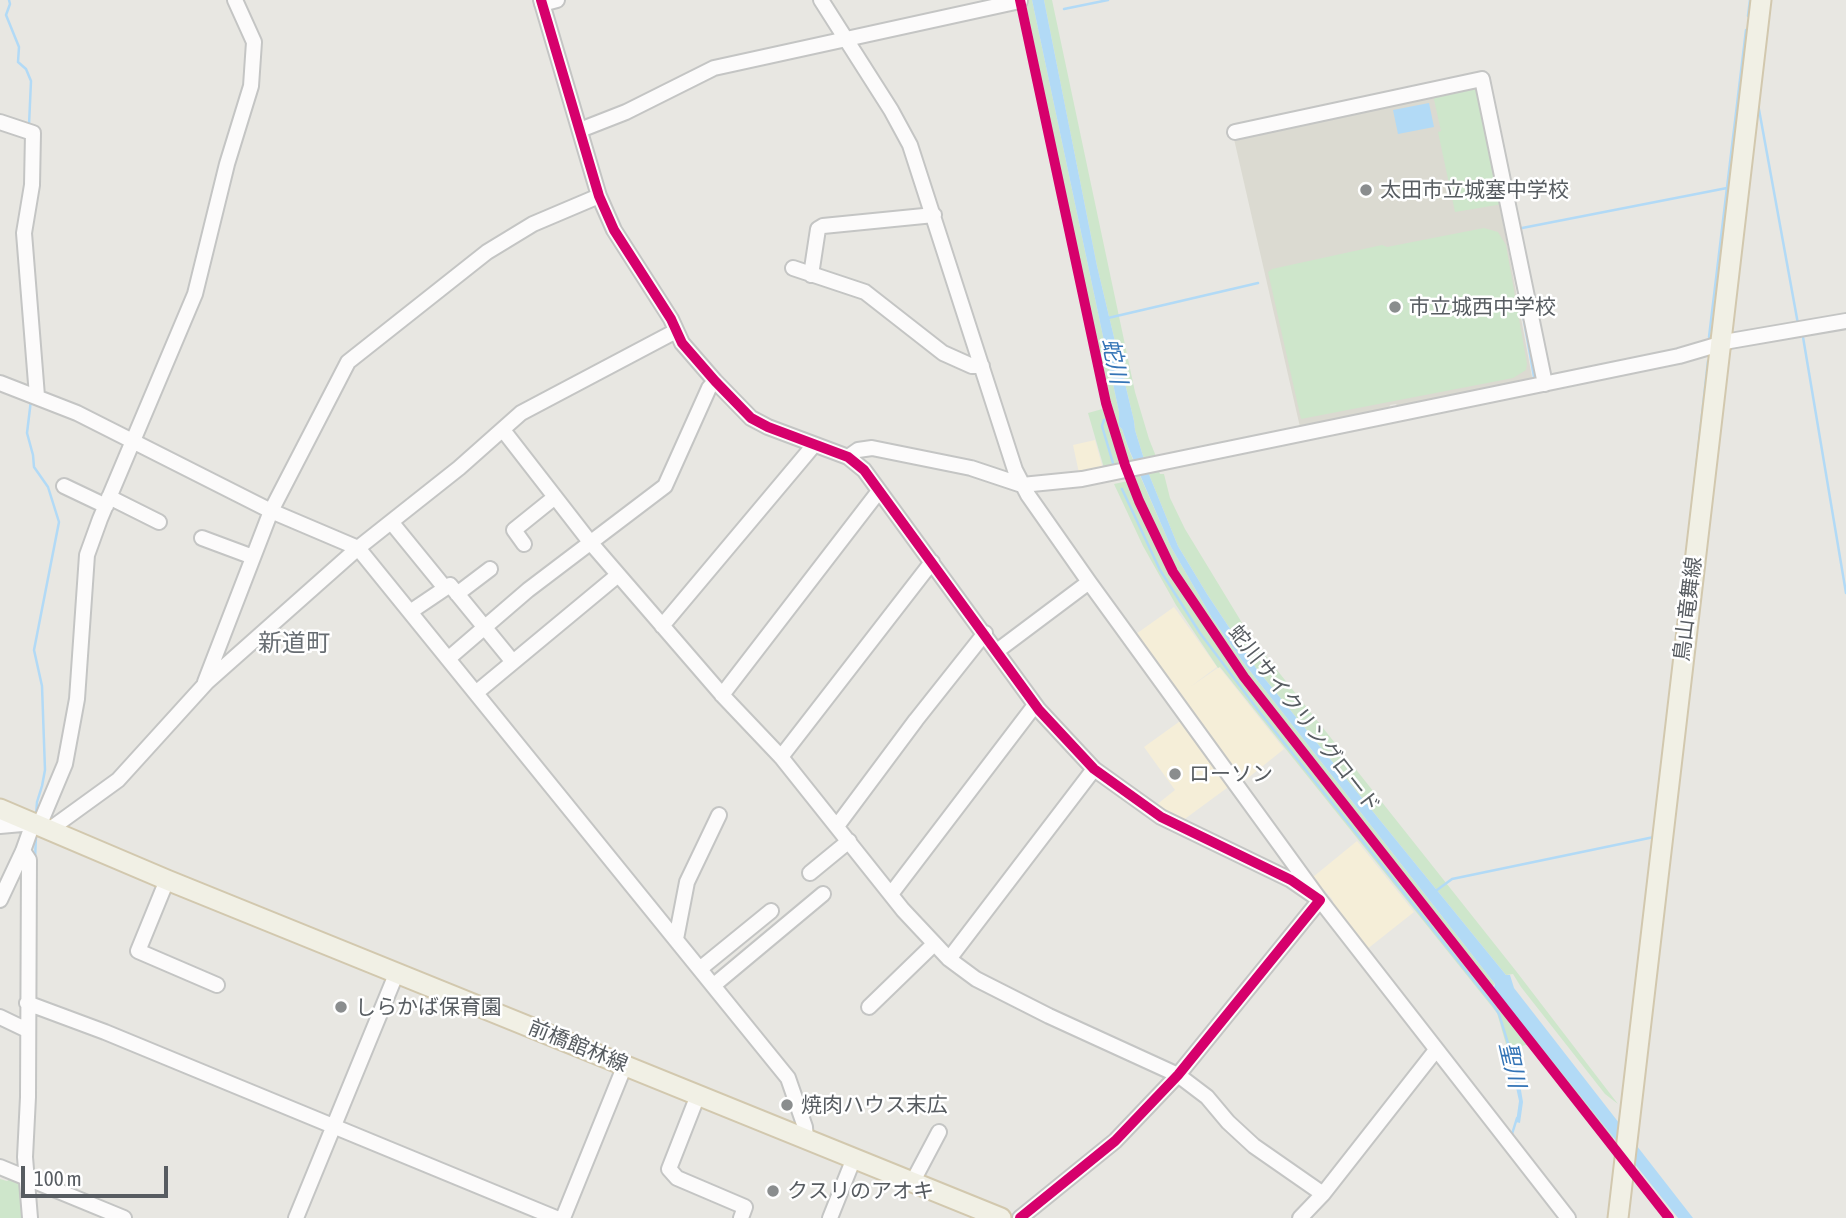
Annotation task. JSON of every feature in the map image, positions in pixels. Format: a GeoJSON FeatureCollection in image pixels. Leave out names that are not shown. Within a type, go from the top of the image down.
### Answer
{"type":"FeatureCollection","features":[{"type":"Feature","properties":{"kind":"main road","name":"鳥山竜舞線"},"geometry":{"type":"LineString","coordinates":[[1618,1218],[1761,0]]}},
{"type":"Feature","properties":{"kind":"main road","name":"前橋館林線"},"geometry":{"type":"LineString","coordinates":[[0,809],[167,880],[1001,1218]]}},
{"type":"Feature","properties":{"kind":"street"},"geometry":{"type":"LineString","coordinates":[[0,900],[23,851],[41,826],[65,764],[77,699],[87,555],[195,294],[227,163],[251,86],[254,42],[235,0]]}},
{"type":"Feature","properties":{"kind":"street"},"geometry":{"type":"LineString","coordinates":[[821,0],[891,110],[910,145],[1015,470],[1023,485],[1088,582],[1320,900],[1568,1218]]}},
{"type":"Feature","properties":{"kind":"street"},"geometry":{"type":"LineString","coordinates":[[547,1],[598,196],[614,230],[671,319],[682,343],[751,418],[848,457],[864,470],[1035,705],[1094,769],[1161,817],[1292,880],[1320,900]]}},
{"type":"Feature","properties":{"kind":"street"},"geometry":{"type":"LineString","coordinates":[[580,130],[626,112],[714,68],[1020,1]]}},
{"type":"Feature","properties":{"kind":"street"},"geometry":{"type":"LineString","coordinates":[[1235,132],[1482,79],[1545,384]]}},
{"type":"Feature","properties":{"kind":"street"},"geometry":{"type":"LineString","coordinates":[[0,122],[33,133],[32,186],[24,233],[37,396]]}},
{"type":"Feature","properties":{"kind":"street"},"geometry":{"type":"LineString","coordinates":[[203,686],[271,511],[348,362],[487,252],[533,224],[598,196]]}},
{"type":"Feature","properties":{"kind":"street"},"geometry":{"type":"LineString","coordinates":[[811,275],[818,229],[823,226],[934,215]]}},
{"type":"Feature","properties":{"kind":"street"},"geometry":{"type":"LineString","coordinates":[[793,268],[865,292],[943,353],[972,366],[982,366]]}},
{"type":"Feature","properties":{"kind":"street"},"geometry":{"type":"LineString","coordinates":[[848,457],[858,450],[872,448],[971,468],[1023,485],[1082,479],[1679,356],[1720,344],[1846,321]]}},
{"type":"Feature","properties":{"kind":"street"},"geometry":{"type":"LineString","coordinates":[[0,826],[41,826],[118,780],[203,686],[358,548],[392,523],[521,413],[676,331]]}},
{"type":"Feature","properties":{"kind":"street"},"geometry":{"type":"LineString","coordinates":[[449,658],[484,626],[665,486],[709,388],[715,381]]}},
{"type":"Feature","properties":{"kind":"street"},"geometry":{"type":"LineString","coordinates":[[0,383],[37,396],[271,511],[358,548],[788,1078],[806,1139]]}},
{"type":"Feature","properties":{"kind":"street"},"geometry":{"type":"LineString","coordinates":[[503,430],[590,542],[722,695],[781,757],[891,894],[949,959],[976,979],[1049,1016],[1178,1075],[1207,1097],[1228,1122],[1271,1160],[1323,1194]]}},
{"type":"Feature","properties":{"kind":"street"},"geometry":{"type":"LineString","coordinates":[[662,626],[814,445]]}},
{"type":"Feature","properties":{"kind":"street"},"geometry":{"type":"LineString","coordinates":[[64,486],[159,522]]}},
{"type":"Feature","properties":{"kind":"street"},"geometry":{"type":"LineString","coordinates":[[722,695],[879,491]]}},
{"type":"Feature","properties":{"kind":"street"},"geometry":{"type":"LineString","coordinates":[[524,544],[514,530],[555,497]]}},
{"type":"Feature","properties":{"kind":"street"},"geometry":{"type":"LineString","coordinates":[[392,523],[513,662]]}},
{"type":"Feature","properties":{"kind":"street"},"geometry":{"type":"LineString","coordinates":[[202,538],[253,557]]}},
{"type":"Feature","properties":{"kind":"street"},"geometry":{"type":"LineString","coordinates":[[781,757],[932,562]]}},
{"type":"Feature","properties":{"kind":"street"},"geometry":{"type":"LineString","coordinates":[[410,612],[490,569]]}},
{"type":"Feature","properties":{"kind":"street"},"geometry":{"type":"LineString","coordinates":[[477,692],[618,575]]}},
{"type":"Feature","properties":{"kind":"street"},"geometry":{"type":"LineString","coordinates":[[998,651],[1088,582]]}},
{"type":"Feature","properties":{"kind":"street"},"geometry":{"type":"LineString","coordinates":[[837,826],[916,720],[985,634]]}},
{"type":"Feature","properties":{"kind":"street"},"geometry":{"type":"LineString","coordinates":[[891,894],[1035,705]]}},
{"type":"Feature","properties":{"kind":"street"},"geometry":{"type":"LineString","coordinates":[[949,959],[1094,769]]}},
{"type":"Feature","properties":{"kind":"street"},"geometry":{"type":"LineString","coordinates":[[676,939],[687,882],[719,815]]}},
{"type":"Feature","properties":{"kind":"street"},"geometry":{"type":"LineString","coordinates":[[810,873],[849,841]]}},
{"type":"Feature","properties":{"kind":"street"},"geometry":{"type":"LineString","coordinates":[[23,851],[29,860],[28,1097],[24,1157],[30,1218]]}},
{"type":"Feature","properties":{"kind":"street"},"geometry":{"type":"LineString","coordinates":[[167,880],[138,951],[217,985]]}},
{"type":"Feature","properties":{"kind":"street"},"geometry":{"type":"LineString","coordinates":[[714,985],[823,894]]}},
{"type":"Feature","properties":{"kind":"street"},"geometry":{"type":"LineString","coordinates":[[1020,1218],[1115,1141],[1178,1075],[1320,900]]}},
{"type":"Feature","properties":{"kind":"street"},"geometry":{"type":"LineString","coordinates":[[701,968],[771,911]]}},
{"type":"Feature","properties":{"kind":"street"},"geometry":{"type":"LineString","coordinates":[[869,1007],[934,944]]}},
{"type":"Feature","properties":{"kind":"street"},"geometry":{"type":"LineString","coordinates":[[296,1218],[397,972]]}},
{"type":"Feature","properties":{"kind":"street"},"geometry":{"type":"LineString","coordinates":[[27,1003],[106,1032],[556,1218]]}},
{"type":"Feature","properties":{"kind":"street"},"geometry":{"type":"LineString","coordinates":[[0,1017],[27,1030]]}},
{"type":"Feature","properties":{"kind":"street"},"geometry":{"type":"LineString","coordinates":[[1300,1218],[1323,1194],[1436,1050]]}},
{"type":"Feature","properties":{"kind":"street"},"geometry":{"type":"LineString","coordinates":[[563,1218],[625,1065]]}},
{"type":"Feature","properties":{"kind":"street"},"geometry":{"type":"LineString","coordinates":[[698,1095],[669,1169],[677,1178],[745,1207],[741,1218]]}},
{"type":"Feature","properties":{"kind":"street"},"geometry":{"type":"LineString","coordinates":[[912,1183],[939,1132]]}},
{"type":"Feature","properties":{"kind":"street"},"geometry":{"type":"LineString","coordinates":[[830,1218],[854,1158]]}},
{"type":"Feature","properties":{"kind":"street"},"geometry":{"type":"LineString","coordinates":[[0,1167],[124,1218]]}},
{"type":"Feature","properties":{"kind":"shaded area","name":"市立城西中学校"},"geometry":{"type":"Polygon","coordinates":[[[1474,86],[1478,89],[1532,377],[1530,380],[1398,407],[1396,404],[1390,405],[1389,408],[1300,427],[1234,139],[1474,86]]]}},
{"type":"Feature","properties":{"kind":"shaded area"},"geometry":{"type":"Polygon","coordinates":[[[1095,440],[1103,469],[1079,473],[1073,445],[1095,440]]]}},
{"type":"Feature","properties":{"kind":"shaded area"},"geometry":{"type":"Polygon","coordinates":[[[1174,607],[1217,667],[1190,687],[1219,667],[1284,749],[1243,782],[1136,634],[1174,607]]]}},
{"type":"Feature","properties":{"kind":"shaded area","name":"ローソン"},"geometry":{"type":"Polygon","coordinates":[[[1183,719],[1231,785],[1182,821],[1155,806],[1175,790],[1144,747],[1183,719]]]}},
{"type":"Feature","properties":{"kind":"shaded area"},"geometry":{"type":"Polygon","coordinates":[[[1357,841],[1414,912],[1366,950],[1337,912],[1332,899],[1313,877],[1357,841]]]}},
{"type":"Feature","properties":{"kind":"green space"},"geometry":{"type":"Polygon","coordinates":[[[1025,0],[1032,0],[1119,412],[1119,426],[1171,547],[1212,618],[1243,662],[1495,984],[1491,987],[1241,667],[1188,590],[1152,523],[1115,427],[1025,0]]]}},
{"type":"Feature","properties":{"kind":"green space"},"geometry":{"type":"Polygon","coordinates":[[[1044,0],[1052,0],[1135,392],[1157,459],[1155,461],[1160,474],[1164,474],[1170,498],[1185,529],[1250,636],[1618,1104],[1605,1094],[1513,974],[1506,975],[1256,668],[1178,546],[1148,472],[1135,430],[1097,266],[1044,0]]]}},
{"type":"Feature","properties":{"kind":"green space"},"geometry":{"type":"Polygon","coordinates":[[[1474,86],[1478,89],[1503,204],[1455,212],[1433,95],[1474,86]]]}},
{"type":"Feature","properties":{"kind":"green space"},"geometry":{"type":"Polygon","coordinates":[[[1484,228],[1498,232],[1506,245],[1526,370],[1513,378],[1301,419],[1268,272],[1382,245],[1387,247],[1484,228]]]}},
{"type":"Feature","properties":{"kind":"green space"},"geometry":{"type":"Polygon","coordinates":[[[1106,408],[1121,463],[1120,468],[1104,468],[1088,413],[1106,408]]]}},
{"type":"Feature","properties":{"kind":"green space"},"geometry":{"type":"Polygon","coordinates":[[[1128,481],[1168,569],[1227,659],[1528,1044],[1508,1051],[1497,1013],[1220,667],[1218,668],[1176,605],[1143,546],[1114,484],[1128,481]]]}},
{"type":"Feature","properties":{"kind":"green space"},"geometry":{"type":"Polygon","coordinates":[[[1495,993],[1502,996],[1613,1137],[1614,1145],[1495,993]]]}},
{"type":"Feature","properties":{"kind":"green space"},"geometry":{"type":"Polygon","coordinates":[[[14,1176],[20,1178],[27,1218],[0,1218],[0,1179],[7,1181],[14,1176]]]}},
{"type":"Feature","properties":{"kind":"water","name":"蛇川"},"geometry":{"type":"Polygon","coordinates":[[[1032,0],[1044,0],[1097,266],[1135,430],[1148,472],[1178,546],[1256,668],[1506,975],[1510,975],[1514,988],[1693,1218],[1678,1218],[1494,988],[1495,984],[1243,662],[1212,618],[1171,547],[1119,426],[1119,412],[1032,0]]]}},
{"type":"Feature","properties":{"kind":"water"},"geometry":{"type":"Polygon","coordinates":[[[1429,103],[1434,127],[1398,134],[1393,110],[1429,103]]]}},
{"type":"Feature","properties":{"kind":"water"},"geometry":{"type":"Polygon","coordinates":[[[1514,1049],[1523,1102],[1520,1123],[1516,1122],[1519,1101],[1508,1051],[1514,1049]]]}},
{"type":"Feature","properties":{"kind":"waterway"},"geometry":{"type":"LineString","coordinates":[[9,0],[6,15],[19,47],[18,62],[26,69],[31,81],[29,125]]}},
{"type":"Feature","properties":{"kind":"waterway"},"geometry":{"type":"LineString","coordinates":[[1064,9],[1108,0]]}},
{"type":"Feature","properties":{"kind":"waterway"},"geometry":{"type":"LineString","coordinates":[[1748,16],[1750,0]]}},
{"type":"Feature","properties":{"kind":"waterway"},"geometry":{"type":"LineString","coordinates":[[1709,337],[1746,30]]}},
{"type":"Feature","properties":{"kind":"waterway"},"geometry":{"type":"LineString","coordinates":[[1758,104],[1798,324]]}},
{"type":"Feature","properties":{"kind":"waterway"},"geometry":{"type":"LineString","coordinates":[[1517,229],[1727,188]]}},
{"type":"Feature","properties":{"kind":"waterway"},"geometry":{"type":"LineString","coordinates":[[1108,318],[1258,283]]}},
{"type":"Feature","properties":{"kind":"waterway"},"geometry":{"type":"LineString","coordinates":[[1522,309],[1534,377],[1532,381]]}},
{"type":"Feature","properties":{"kind":"waterway"},"geometry":{"type":"LineString","coordinates":[[1803,337],[1846,593]]}},
{"type":"Feature","properties":{"kind":"waterway"},"geometry":{"type":"LineString","coordinates":[[1682,595],[1708,361]]}},
{"type":"Feature","properties":{"kind":"waterway"},"geometry":{"type":"LineString","coordinates":[[31,400],[27,433],[34,467],[48,487],[59,522],[34,650],[42,686],[45,770],[36,815]]}},
{"type":"Feature","properties":{"kind":"waterway","name":"聖川"},"geometry":{"type":"LineString","coordinates":[[1104,420],[1102,426],[1113,463]]}},
{"type":"Feature","properties":{"kind":"waterway","name":"聖川"},"geometry":{"type":"LineString","coordinates":[[1122,489],[1160,570],[1200,633],[1258,710],[1494,1006],[1511,1053]]}},
{"type":"Feature","properties":{"kind":"waterway"},"geometry":{"type":"LineString","coordinates":[[1437,890],[1452,879],[1654,837],[1654,834]]}},
{"type":"Feature","properties":{"kind":"waterway"},"geometry":{"type":"LineString","coordinates":[[35,860],[36,835]]}},
{"type":"Feature","properties":{"kind":"waterway","name":"聖川"},"geometry":{"type":"LineString","coordinates":[[1512,1134],[1517,1118]]}},
{"type":"Feature","properties":{"kind":"cycle path"},"geometry":{"type":"LineString","coordinates":[[541,0],[599,196],[614,230],[671,319],[682,343],[751,418],[848,457],[864,470],[1039,710],[1094,769],[1161,817],[1291,880],[1320,900],[1178,1075],[1115,1141],[1020,1218]]}},
{"type":"Feature","properties":{"kind":"cycle path","name":"蛇川サイクリングロード"},"geometry":{"type":"LineString","coordinates":[[1020,0],[1106,403],[1139,501],[1173,572],[1244,677],[1669,1218]]}},
{"type":"Feature","properties":{"kind":"place","name":"太田市立城塞中学校"},"geometry":{"type":"Point","coordinates":[1366,190]}},
{"type":"Feature","properties":{"kind":"place","name":"市立城西中学校"},"geometry":{"type":"Point","coordinates":[1395,307]}},
{"type":"Feature","properties":{"kind":"place","name":"ローソン"},"geometry":{"type":"Point","coordinates":[1175,774]}},
{"type":"Feature","properties":{"kind":"place","name":"しらかば保育園"},"geometry":{"type":"Point","coordinates":[341,1007]}},
{"type":"Feature","properties":{"kind":"place","name":"焼肉ハウス末広"},"geometry":{"type":"Point","coordinates":[787,1105]}},
{"type":"Feature","properties":{"kind":"place","name":"クスリのアオキ"},"geometry":{"type":"Point","coordinates":[773,1191]}},
{"type":"Feature","properties":{"kind":"district","name":"新道町"},"geometry":{"type":"Point","coordinates":[294,643]}}]}
